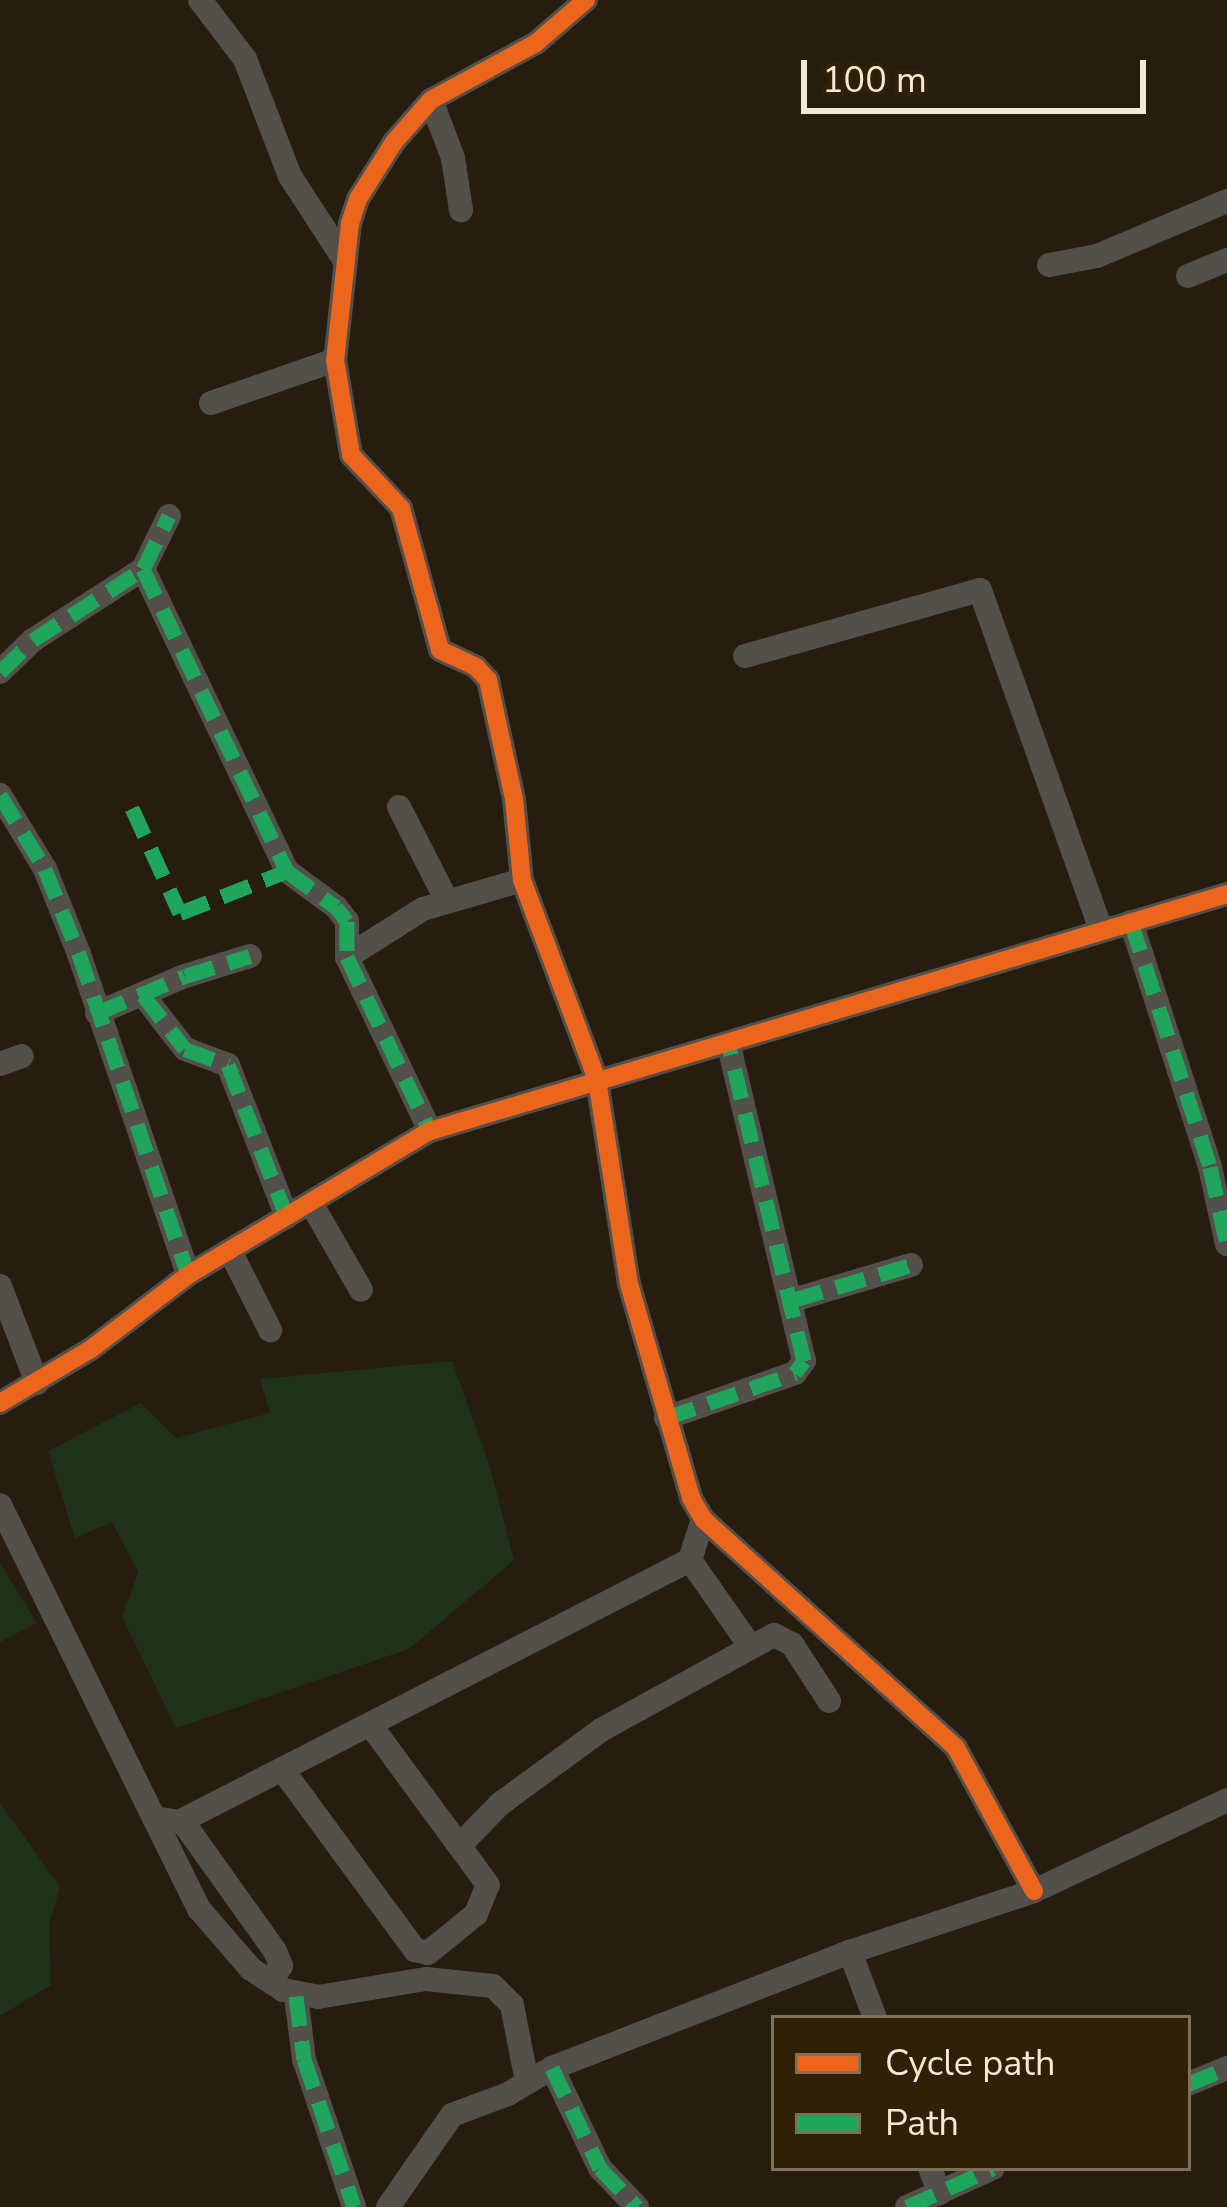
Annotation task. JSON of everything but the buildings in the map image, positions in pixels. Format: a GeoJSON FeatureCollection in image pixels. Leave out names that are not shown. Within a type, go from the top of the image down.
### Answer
{"type":"FeatureCollection","features":[{"type":"Feature","properties":{"kind":"street"},"geometry":{"type":"LineString","coordinates":[[200,0],[245,59],[284,164],[345,261]]}},
{"type":"Feature","properties":{"kind":"street"},"geometry":{"type":"LineString","coordinates":[[586,0],[536,43],[431,100],[394,142],[358,199],[345,261],[335,360],[351,455],[401,508],[435,641],[446,656],[476,667],[488,680],[514,799],[522,880],[597,1080],[629,1284],[691,1498],[704,1519],[956,1748],[1034,1891]]}},
{"type":"Feature","properties":{"kind":"street"},"geometry":{"type":"LineString","coordinates":[[431,100],[453,158],[461,210]]}},
{"type":"Feature","properties":{"kind":"street"},"geometry":{"type":"LineString","coordinates":[[1049,265],[1097,256],[1227,201]]}},
{"type":"Feature","properties":{"kind":"street"},"geometry":{"type":"LineString","coordinates":[[1188,277],[1227,260]]}},
{"type":"Feature","properties":{"kind":"street"},"geometry":{"type":"LineString","coordinates":[[211,403],[335,360]]}},
{"type":"Feature","properties":{"kind":"street"},"geometry":{"type":"LineString","coordinates":[[0,672],[33,640],[143,569],[169,516]]}},
{"type":"Feature","properties":{"kind":"street"},"geometry":{"type":"LineString","coordinates":[[143,569],[287,871],[336,907],[346,921],[347,956],[430,1131]]}},
{"type":"Feature","properties":{"kind":"street"},"geometry":{"type":"LineString","coordinates":[[745,656],[980,590],[1101,930]]}},
{"type":"Feature","properties":{"kind":"street"},"geometry":{"type":"LineString","coordinates":[[0,795],[45,869],[188,1275]]}},
{"type":"Feature","properties":{"kind":"street"},"geometry":{"type":"LineString","coordinates":[[399,807],[446,899]]}},
{"type":"Feature","properties":{"kind":"street"},"geometry":{"type":"LineString","coordinates":[[347,956],[446,899],[522,880]]}},
{"type":"Feature","properties":{"kind":"street"},"geometry":{"type":"LineString","coordinates":[[0,1402],[142,1314],[188,1275],[430,1131],[1227,894]]}},
{"type":"Feature","properties":{"kind":"street"},"geometry":{"type":"LineString","coordinates":[[1131,922],[1210,1167],[1227,1244]]}},
{"type":"Feature","properties":{"kind":"street"},"geometry":{"type":"LineString","coordinates":[[97,1013],[250,956]]}},
{"type":"Feature","properties":{"kind":"street"},"geometry":{"type":"LineString","coordinates":[[143,995],[185,1049],[228,1065],[286,1217]]}},
{"type":"Feature","properties":{"kind":"street"},"geometry":{"type":"LineString","coordinates":[[666,1418],[795,1373],[804,1350],[728,1043]]}},
{"type":"Feature","properties":{"kind":"street"},"geometry":{"type":"LineString","coordinates":[[311,1203],[361,1290]]}},
{"type":"Feature","properties":{"kind":"street"},"geometry":{"type":"LineString","coordinates":[[230,1251],[270,1330]]}},
{"type":"Feature","properties":{"kind":"street"},"geometry":{"type":"LineString","coordinates":[[793,1300],[911,1265]]}},
{"type":"Feature","properties":{"kind":"street"},"geometry":{"type":"LineString","coordinates":[[0,1286],[37,1383]]}},
{"type":"Feature","properties":{"kind":"street"},"geometry":{"type":"LineString","coordinates":[[0,1505],[199,1909],[251,1969],[296,1996],[318,1997],[426,1979],[493,1986],[512,2005],[527,2082]]}},
{"type":"Feature","properties":{"kind":"street"},"geometry":{"type":"LineString","coordinates":[[154,1818],[183,1822],[690,1560],[704,1519]]}},
{"type":"Feature","properties":{"kind":"street"},"geometry":{"type":"LineString","coordinates":[[690,1560],[751,1646]]}},
{"type":"Feature","properties":{"kind":"street"},"geometry":{"type":"LineString","coordinates":[[461,1844],[500,1804],[601,1730],[751,1646],[783,1635],[829,1701]]}},
{"type":"Feature","properties":{"kind":"street"},"geometry":{"type":"LineString","coordinates":[[282,1769],[418,1952],[428,1953],[476,1914],[489,1893],[461,1844],[371,1726]]}},
{"type":"Feature","properties":{"kind":"street"},"geometry":{"type":"LineString","coordinates":[[388,2207],[452,2115],[551,2068],[850,1952],[1034,1891],[1227,1800]]}},
{"type":"Feature","properties":{"kind":"street"},"geometry":{"type":"LineString","coordinates":[[183,1822],[275,1951],[281,1966],[272,1982]]}},
{"type":"Feature","properties":{"kind":"street"},"geometry":{"type":"LineString","coordinates":[[850,1952],[873,2015]]}},
{"type":"Feature","properties":{"kind":"street"},"geometry":{"type":"LineString","coordinates":[[296,1996],[304,2059],[354,2207]]}},
{"type":"Feature","properties":{"kind":"street"},"geometry":{"type":"LineString","coordinates":[[551,2068],[600,2168],[637,2207]]}},
{"type":"Feature","properties":{"kind":"street"},"geometry":{"type":"LineString","coordinates":[[1191,2083],[1227,2068]]}},
{"type":"Feature","properties":{"kind":"street"},"geometry":{"type":"LineString","coordinates":[[931,2171],[939,2193]]}},
{"type":"Feature","properties":{"kind":"street"},"geometry":{"type":"LineString","coordinates":[[907,2207],[987,2171]]}},
{"type":"Feature","properties":{"kind":"green space"},"geometry":{"type":"Polygon","coordinates":[[[452,1361],[490,1467],[514,1560],[409,1649],[176,1728],[122,1617],[138,1572],[112,1522],[75,1538],[48,1451],[141,1403],[176,1438],[270,1413],[260,1379],[452,1361]]]}},
{"type":"Feature","properties":{"kind":"green space"},"geometry":{"type":"Polygon","coordinates":[[[0,1563],[37,1623],[0,1642],[0,1563]]]}},
{"type":"Feature","properties":{"kind":"green space"},"geometry":{"type":"Polygon","coordinates":[[[0,1803],[60,1887],[49,1924],[51,1985],[0,2016],[0,1803]]]}},
{"type":"Feature","properties":{"kind":"marked path"},"geometry":{"type":"LineString","coordinates":[[0,672],[33,640],[143,569],[169,516]]}},
{"type":"Feature","properties":{"kind":"marked path"},"geometry":{"type":"LineString","coordinates":[[143,569],[287,871],[336,907],[347,921],[347,957],[430,1131]]}},
{"type":"Feature","properties":{"kind":"marked path"},"geometry":{"type":"LineString","coordinates":[[0,795],[45,869],[79,954],[188,1275]]}},
{"type":"Feature","properties":{"kind":"marked path"},"geometry":{"type":"LineString","coordinates":[[132,808],[180,913],[287,871]]}},
{"type":"Feature","properties":{"kind":"marked path"},"geometry":{"type":"LineString","coordinates":[[1131,922],[1210,1167],[1227,1244]]}},
{"type":"Feature","properties":{"kind":"marked path"},"geometry":{"type":"LineString","coordinates":[[97,1013],[185,976],[250,956]]}},
{"type":"Feature","properties":{"kind":"marked path"},"geometry":{"type":"LineString","coordinates":[[143,995],[185,1049],[228,1065],[287,1217]]}},
{"type":"Feature","properties":{"kind":"marked path"},"geometry":{"type":"LineString","coordinates":[[666,1418],[795,1373],[804,1361],[728,1043]]}},
{"type":"Feature","properties":{"kind":"marked path"},"geometry":{"type":"LineString","coordinates":[[793,1300],[911,1265]]}},
{"type":"Feature","properties":{"kind":"marked path"},"geometry":{"type":"LineString","coordinates":[[296,1996],[304,2059],[354,2207]]}},
{"type":"Feature","properties":{"kind":"marked path"},"geometry":{"type":"LineString","coordinates":[[552,2068],[600,2168],[637,2207]]}},
{"type":"Feature","properties":{"kind":"marked path"},"geometry":{"type":"LineString","coordinates":[[1191,2083],[1227,2068]]}},
{"type":"Feature","properties":{"kind":"marked path"},"geometry":{"type":"LineString","coordinates":[[907,2207],[986,2171]]}},
{"type":"Feature","properties":{"kind":"cycle path"},"geometry":{"type":"LineString","coordinates":[[586,0],[536,43],[431,100],[394,142],[358,199],[350,223],[335,360],[351,455],[401,508],[440,650],[476,667],[488,680],[514,799],[522,880],[597,1080],[629,1284],[691,1498],[703,1519],[956,1748],[1034,1891]]}},
{"type":"Feature","properties":{"kind":"cycle path"},"geometry":{"type":"LineString","coordinates":[[0,1403],[91,1349],[188,1275],[430,1131],[1227,894]]}}]}
